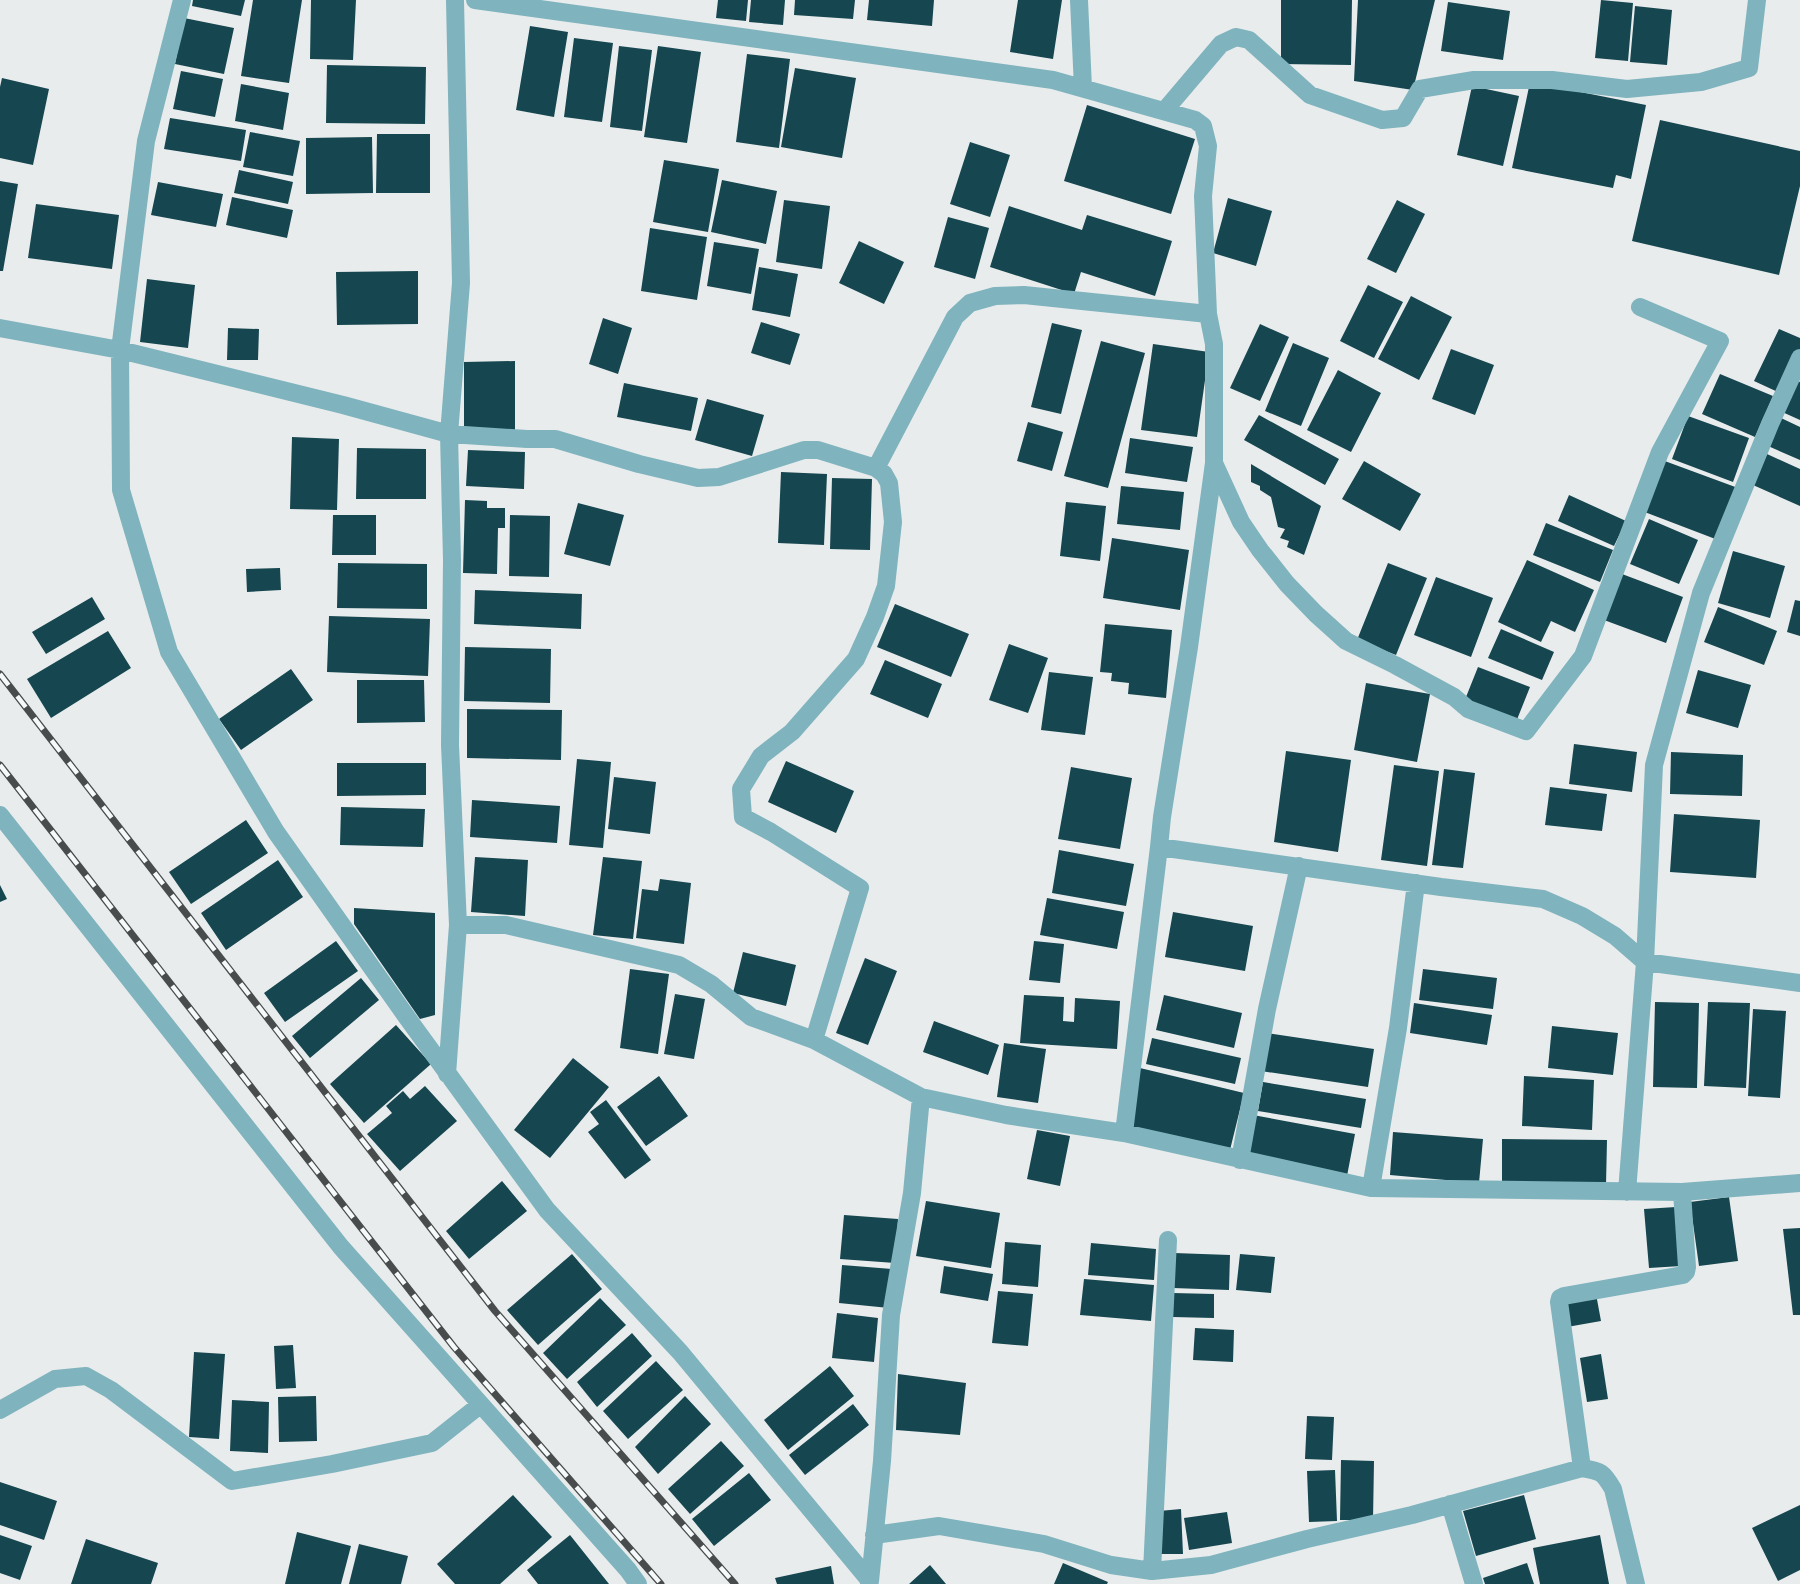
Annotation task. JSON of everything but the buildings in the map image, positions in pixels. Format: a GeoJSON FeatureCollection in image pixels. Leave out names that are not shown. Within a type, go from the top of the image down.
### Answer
{"type":"FeatureCollection","features":[{"type":"Feature","properties":{"kind":"street"},"geometry":{"type":"LineString","coordinates":[[182,0],[146,141],[120,350],[121,490],[169,652],[276,832],[447,1074],[547,1210],[680,1352],[870,1582]]}},
{"type":"Feature","properties":{"kind":"street"},"geometry":{"type":"LineString","coordinates":[[447,1074],[458,925],[450,745],[452,560],[449,434],[460,283],[455,0]]}},
{"type":"Feature","properties":{"kind":"street"},"geometry":{"type":"LineString","coordinates":[[475,0],[1053,80],[1164,110],[1195,120],[1203,126],[1208,146],[1203,196],[1208,314],[1214,344],[1214,463],[1189,647],[1162,817],[1124,1133]]}},
{"type":"Feature","properties":{"kind":"street"},"geometry":{"type":"LineString","coordinates":[[1079,0],[1083,88]]}},
{"type":"Feature","properties":{"kind":"street"},"geometry":{"type":"LineString","coordinates":[[1164,110],[1221,44],[1236,37],[1249,40],[1310,95],[1382,120],[1403,118],[1420,89],[1474,80],[1552,80],[1627,89],[1701,82],[1749,68],[1757,0]]}},
{"type":"Feature","properties":{"kind":"street"},"geometry":{"type":"LineString","coordinates":[[876,468],[955,317],[970,303],[995,296],[1024,295],[1208,314]]}},
{"type":"Feature","properties":{"kind":"street"},"geometry":{"type":"LineString","coordinates":[[1214,463],[1240,522],[1260,550],[1287,585],[1346,641],[1454,697],[1468,709],[1526,731],[1583,656],[1660,452],[1720,341],[1640,306]]}},
{"type":"Feature","properties":{"kind":"street"},"geometry":{"type":"LineString","coordinates":[[0,328],[120,350],[343,405],[449,434],[555,439],[639,464],[698,478],[719,477],[804,450],[818,450],[876,468],[884,474],[889,483],[893,522],[886,586],[856,659],[792,732],[761,756],[741,789],[743,818],[771,832],[860,888],[814,1040]]}},
{"type":"Feature","properties":{"kind":"street"},"geometry":{"type":"LineString","coordinates":[[1627,1192],[1645,962],[1654,765],[1701,593],[1770,424],[1800,358]]}},
{"type":"Feature","properties":{"kind":"street"},"geometry":{"type":"LineString","coordinates":[[0,815],[341,1247],[638,1584]]}},
{"type":"Feature","properties":{"kind":"street"},"geometry":{"type":"LineString","coordinates":[[1160,847],[1543,899],[1582,916],[1615,936],[1645,962],[1800,983]]}},
{"type":"Feature","properties":{"kind":"street"},"geometry":{"type":"LineString","coordinates":[[1240,1160],[1267,1009],[1299,866]]}},
{"type":"Feature","properties":{"kind":"street"},"geometry":{"type":"LineString","coordinates":[[1371,1188],[1398,1028],[1416,882]]}},
{"type":"Feature","properties":{"kind":"street"},"geometry":{"type":"LineString","coordinates":[[458,925],[506,925],[679,965],[711,984],[751,1017],[814,1040],[921,1097],[1006,1115],[1124,1133],[1371,1188],[1682,1192],[1800,1183]]}},
{"type":"Feature","properties":{"kind":"street"},"geometry":{"type":"LineString","coordinates":[[870,1582],[882,1461],[891,1316],[912,1193],[921,1097]]}},
{"type":"Feature","properties":{"kind":"street"},"geometry":{"type":"LineString","coordinates":[[1582,1468],[1560,1298],[1683,1275],[1687,1267],[1682,1192]]}},
{"type":"Feature","properties":{"kind":"street"},"geometry":{"type":"LineString","coordinates":[[1152,1571],[1168,1240]]}},
{"type":"Feature","properties":{"kind":"street"},"geometry":{"type":"LineString","coordinates":[[0,1410],[55,1379],[86,1376],[111,1390],[232,1481],[332,1464],[432,1443],[480,1405]]}},
{"type":"Feature","properties":{"kind":"street"},"geometry":{"type":"LineString","coordinates":[[874,1535],[939,1526],[1044,1544],[1111,1565],[1152,1571],[1211,1565],[1307,1539],[1412,1515],[1582,1468],[1599,1470],[1605,1475],[1613,1489],[1636,1584]]}},
{"type":"Feature","properties":{"kind":"street"},"geometry":{"type":"LineString","coordinates":[[1449,1504],[1474,1584]]}},
{"type":"Feature","properties":{"kind":"railway"},"geometry":{"type":"LineString","coordinates":[[0,674],[495,1311],[735,1584]]}},
{"type":"Feature","properties":{"kind":"railway"},"geometry":{"type":"LineString","coordinates":[[0,765],[454,1347],[661,1584]]}}]}
